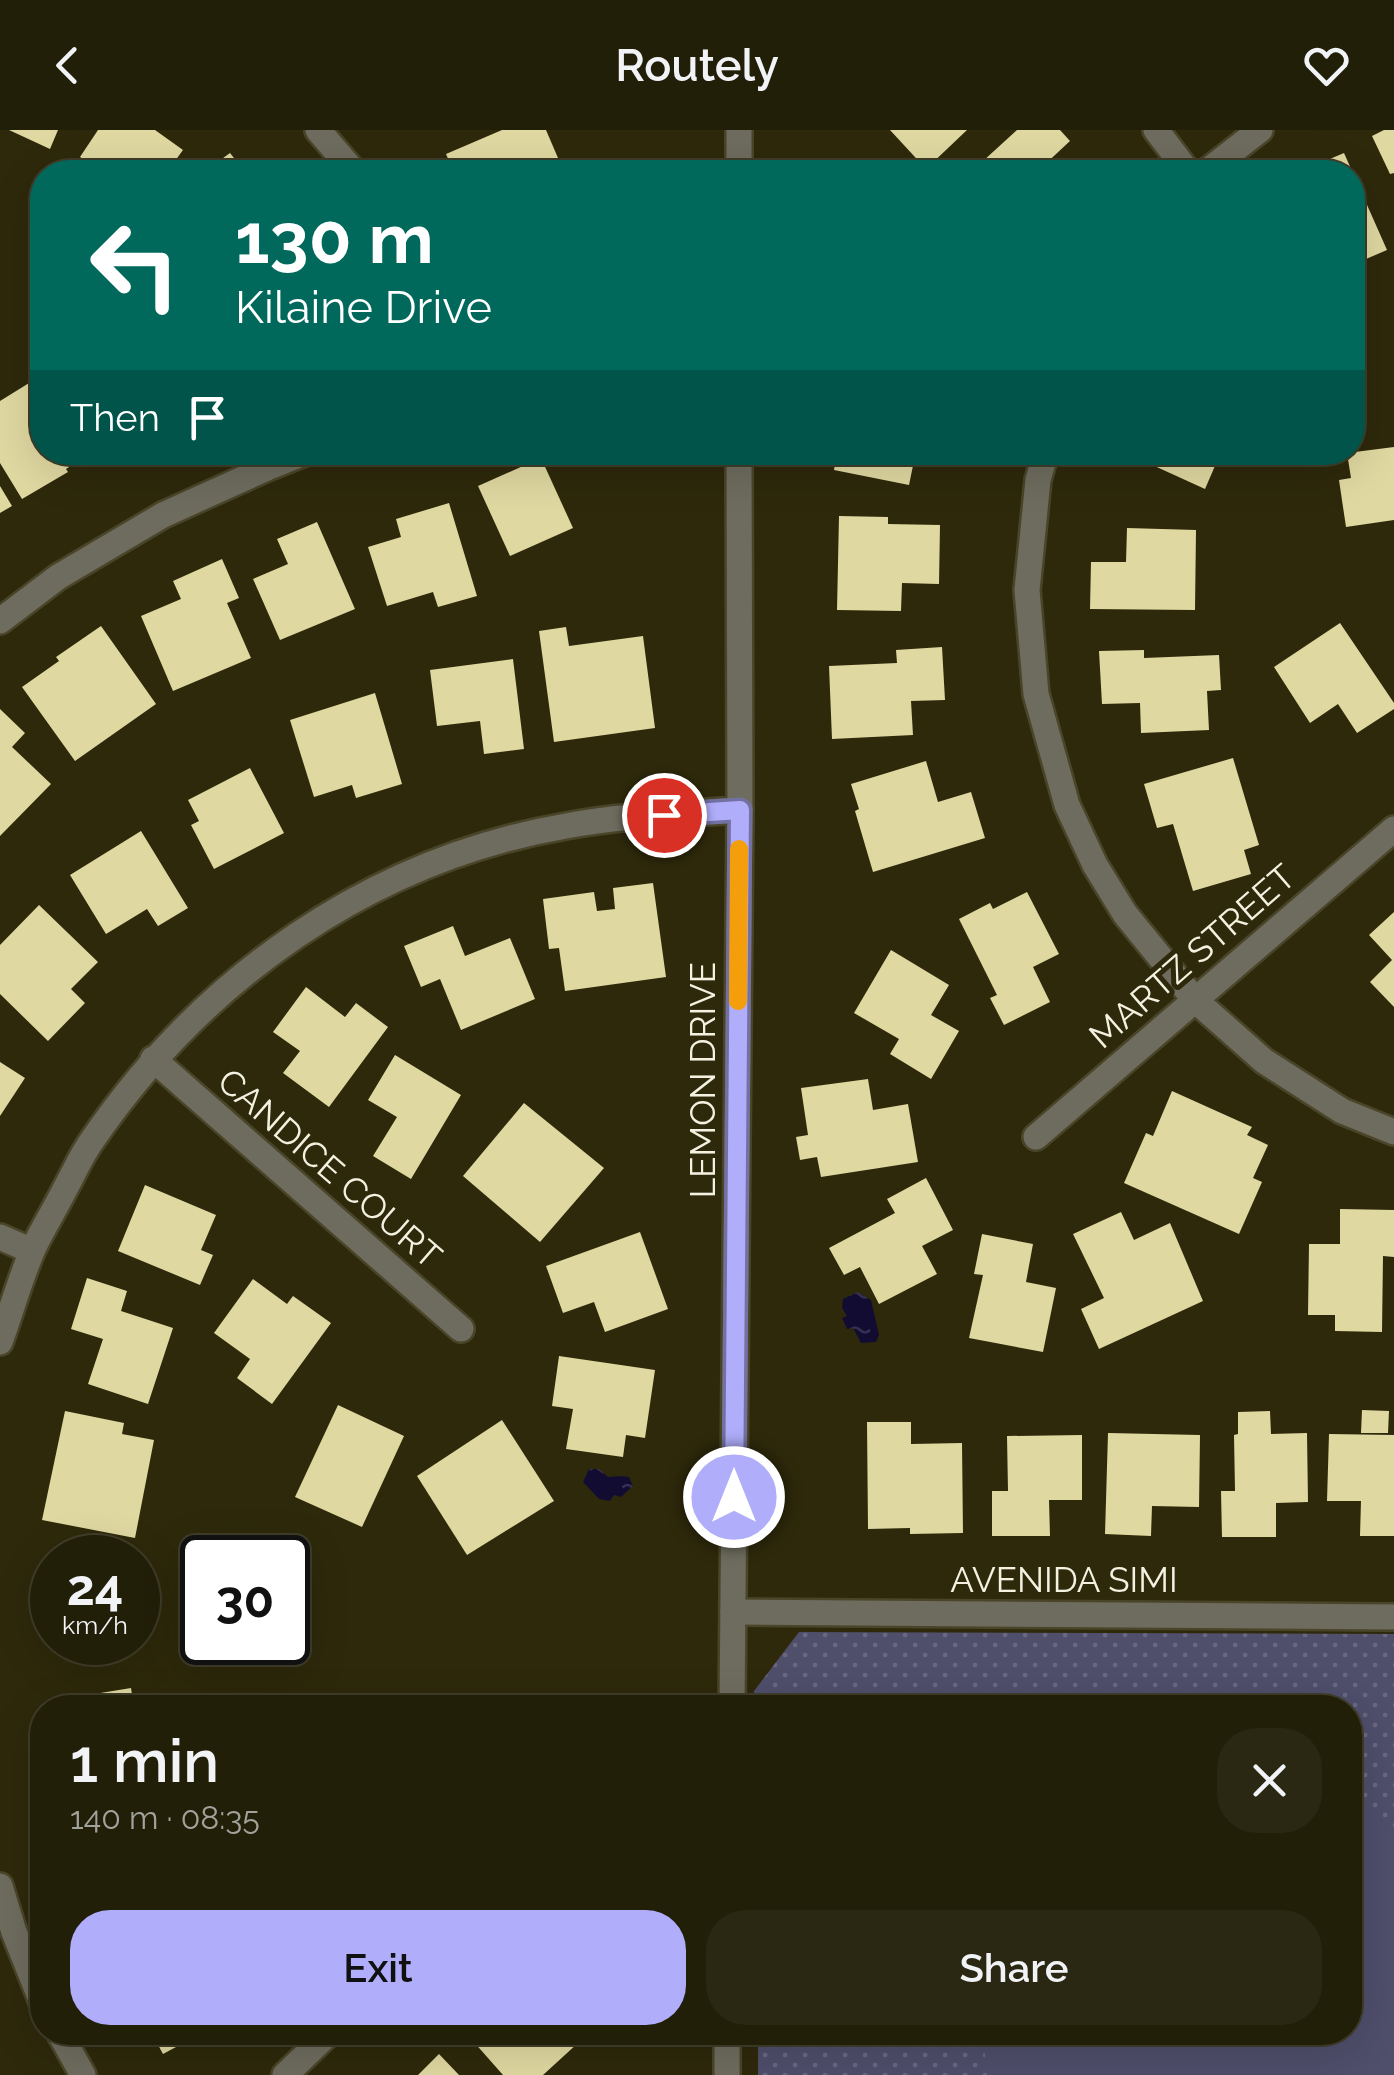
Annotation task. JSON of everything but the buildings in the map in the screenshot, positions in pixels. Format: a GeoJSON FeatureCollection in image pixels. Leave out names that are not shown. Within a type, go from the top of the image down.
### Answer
{"type":"FeatureCollection","features":[{"type":"Feature","properties":{"kind":"street"},"geometry":{"type":"LineString","coordinates":[[318,130],[344,160]]}},
{"type":"Feature","properties":{"kind":"street"},"geometry":{"type":"LineString","coordinates":[[739,130],[739,160]]}},
{"type":"Feature","properties":{"kind":"street"},"geometry":{"type":"LineString","coordinates":[[1156,130],[1179,160]]}},
{"type":"Feature","properties":{"kind":"street"},"geometry":{"type":"LineString","coordinates":[[1221,160],[1260,130]]}},
{"type":"Feature","properties":{"kind":"street"},"geometry":{"type":"LineString","coordinates":[[0,622],[58,578],[163,515],[274,465]]}},
{"type":"Feature","properties":{"kind":"street","name":"LEMON DRIVE"},"geometry":{"type":"LineString","coordinates":[[732,1695],[739,465]]}},
{"type":"Feature","properties":{"kind":"street"},"geometry":{"type":"LineString","coordinates":[[1042,465],[1027,590],[1036,694],[1068,805],[1095,865],[1125,914],[1195,1000],[1264,1062],[1342,1111],[1394,1132]]}},
{"type":"Feature","properties":{"kind":"street"},"geometry":{"type":"LineString","coordinates":[[0,1342],[32,1251],[89,1144],[153,1059],[200,1010],[268,954],[342,906],[412,872],[483,846],[563,826],[626,817],[740,810]]}},
{"type":"Feature","properties":{"kind":"street","name":"MARTZ STREET"},"geometry":{"type":"LineString","coordinates":[[1036,1137],[1394,829]]}},
{"type":"Feature","properties":{"kind":"street","name":"CANDICE COURT"},"geometry":{"type":"LineString","coordinates":[[153,1059],[461,1329]]}},
{"type":"Feature","properties":{"kind":"street"},"geometry":{"type":"LineString","coordinates":[[0,1237],[32,1251]]}},
{"type":"Feature","properties":{"kind":"street","name":"AVENIDA SIMI"},"geometry":{"type":"LineString","coordinates":[[733,1612],[1394,1617]]}},
{"type":"Feature","properties":{"kind":"street"},"geometry":{"type":"LineString","coordinates":[[0,1886],[30,1972]]}},
{"type":"Feature","properties":{"kind":"street"},"geometry":{"type":"LineString","coordinates":[[66,2045],[83,2075]]}},
{"type":"Feature","properties":{"kind":"street"},"geometry":{"type":"LineString","coordinates":[[285,2075],[316,2045]]}},
{"type":"Feature","properties":{"kind":"street"},"geometry":{"type":"LineString","coordinates":[[726,2075],[727,2045]]}},
{"type":"Feature","properties":{"kind":"shaded area"},"geometry":{"type":"Polygon","coordinates":[[[799,1632],[1394,1634],[1394,2075],[758,2075],[758,2045],[1362,2045],[1362,1695],[754,1695],[799,1632]]]}},
{"type":"Feature","properties":{"kind":"shaded area"},"geometry":{"type":"Polygon","coordinates":[[[1362,1810],[1394,1830],[1394,2075],[987,2075],[984,2045],[1362,2045],[1362,1810]]]}},
{"type":"Feature","properties":{"kind":"water"},"geometry":{"type":"Polygon","coordinates":[[[858,1292],[871,1300],[879,1335],[876,1342],[861,1343],[842,1318],[847,1316],[842,1308],[843,1299],[858,1292]]]}},
{"type":"Feature","properties":{"kind":"water"},"geometry":{"type":"Polygon","coordinates":[[[589,1469],[599,1469],[608,1477],[629,1477],[633,1486],[621,1497],[599,1499],[583,1482],[589,1469]]]}},
{"type":"Feature","properties":{"kind":"slow traffic"},"geometry":{"type":"LineString","coordinates":[[738,1001],[739,849]]}},
{"type":"Feature","properties":{"kind":"route"},"geometry":{"type":"LineString","coordinates":[[664,815],[740,810],[734,1497]]}}]}
